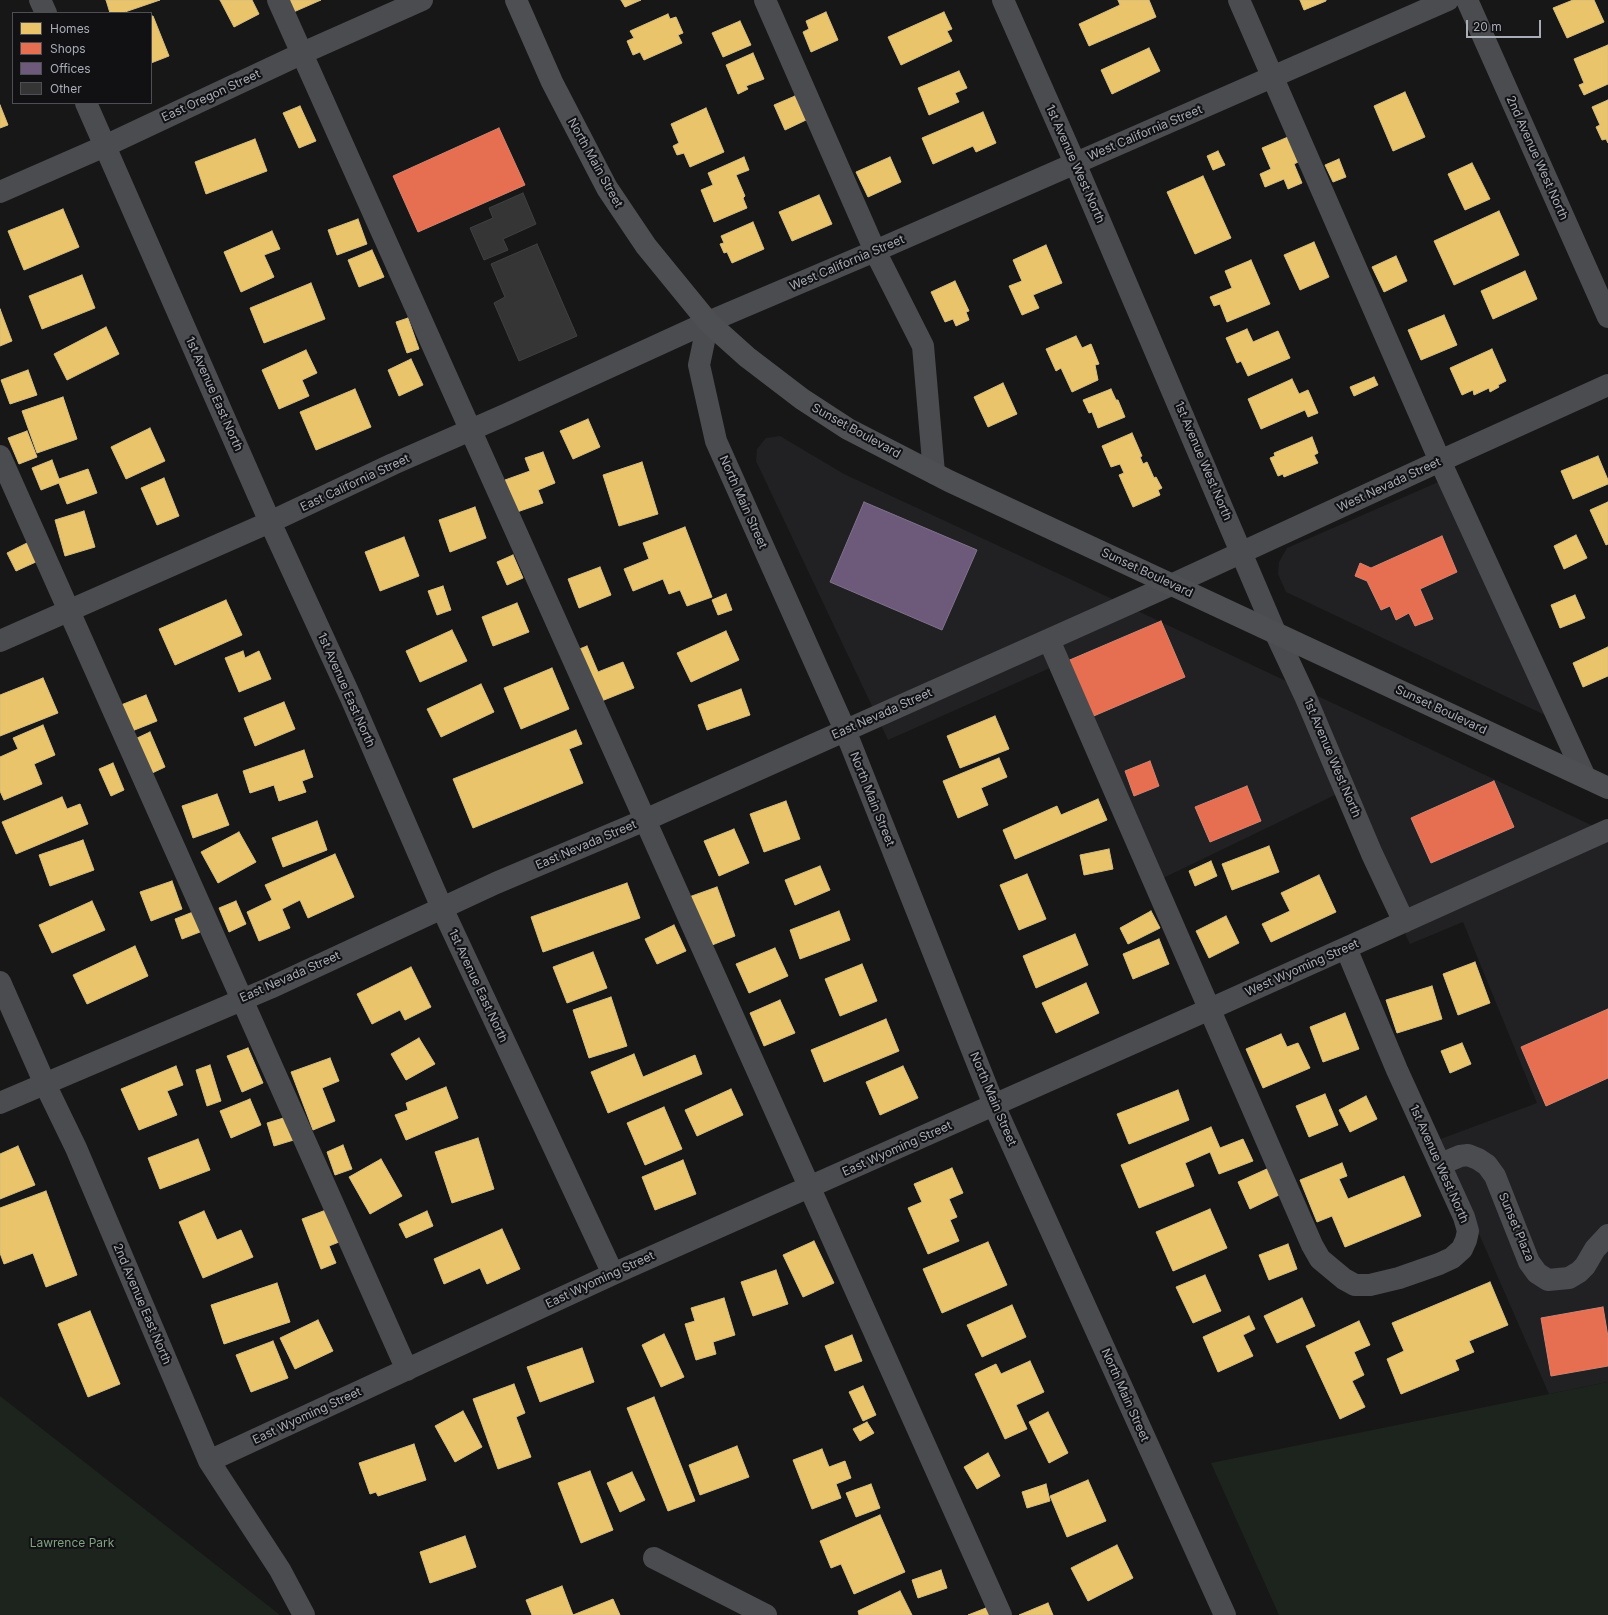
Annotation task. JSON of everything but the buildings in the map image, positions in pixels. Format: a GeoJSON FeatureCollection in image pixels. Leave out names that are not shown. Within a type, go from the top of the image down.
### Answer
{"type":"FeatureCollection","features":[{"type":"Feature","properties":{"kind":"main road","name":"North Main Street"},"geometry":{"type":"LineString","coordinates":[[516,0],[552,82],[607,188],[646,246],[708,322]]}},
{"type":"Feature","properties":{"kind":"main road","name":"Sunset Boulevard"},"geometry":{"type":"LineString","coordinates":[[708,322],[747,357],[802,399],[848,429],[934,473],[1171,586],[1275,632],[1608,788]]}},
{"type":"Feature","properties":{"kind":"street"},"geometry":{"type":"LineString","coordinates":[[40,0],[46,12]]}},
{"type":"Feature","properties":{"kind":"street"},"geometry":{"type":"LineString","coordinates":[[278,0],[1001,1615]]}},
{"type":"Feature","properties":{"kind":"street","name":"East Oregon Street"},"geometry":{"type":"LineString","coordinates":[[0,192],[105,146],[422,0]]}},
{"type":"Feature","properties":{"kind":"street"},"geometry":{"type":"LineString","coordinates":[[765,0],[875,251],[923,346],[934,473]]}},
{"type":"Feature","properties":{"kind":"street","name":"1st Avenue West North"},"geometry":{"type":"LineString","coordinates":[[1003,0],[1075,163],[1275,632],[1305,696],[1372,854],[1404,922]]}},
{"type":"Feature","properties":{"kind":"street"},"geometry":{"type":"LineString","coordinates":[[1239,0],[1274,77],[1440,461],[1585,777]]}},
{"type":"Feature","properties":{"kind":"street","name":"West California Street"},"geometry":{"type":"LineString","coordinates":[[708,322],[875,251],[1448,0]]}},
{"type":"Feature","properties":{"kind":"street","name":"2nd Avenue West North"},"geometry":{"type":"LineString","coordinates":[[1467,0],[1608,317]]}},
{"type":"Feature","properties":{"kind":"street","name":"1st Avenue East North"},"geometry":{"type":"LineString","coordinates":[[86,104],[270,522],[351,698],[442,908],[613,1274]]}},
{"type":"Feature","properties":{"kind":"street","name":"East California Street"},"geometry":{"type":"LineString","coordinates":[[0,641],[270,522],[393,464],[708,322]]}},
{"type":"Feature","properties":{"kind":"street","name":"North Main Street"},"geometry":{"type":"LineString","coordinates":[[708,322],[699,365],[716,441],[845,730],[994,1105],[1225,1615]]}},
{"type":"Feature","properties":{"kind":"street","name":"West Nevada Street"},"geometry":{"type":"LineString","coordinates":[[1171,586],[1608,385]]}},
{"type":"Feature","properties":{"kind":"street"},"geometry":{"type":"LineString","coordinates":[[0,456],[407,1370]]}},
{"type":"Feature","properties":{"kind":"street","name":"East Nevada Street"},"geometry":{"type":"LineString","coordinates":[[0,1103],[242,999],[496,882],[645,820],[1171,586]]}},
{"type":"Feature","properties":{"kind":"street","name":"1st Avenue West North"},"geometry":{"type":"LineString","coordinates":[[1049,640],[1312,1245],[1320,1258],[1344,1279],[1355,1285],[1370,1285],[1399,1278],[1452,1258],[1462,1249],[1468,1231],[1464,1217],[1397,1070],[1346,948]]}},
{"type":"Feature","properties":{"kind":"street","name":"West Wyoming Street"},"geometry":{"type":"LineString","coordinates":[[994,1105],[1608,830]]}},
{"type":"Feature","properties":{"kind":"street","name":"2nd Avenue East North"},"geometry":{"type":"LineString","coordinates":[[0,982],[45,1084],[76,1148],[209,1461],[280,1570],[304,1615]]}},
{"type":"Feature","properties":{"kind":"street","name":"East Wyoming Street"},"geometry":{"type":"LineString","coordinates":[[209,1461],[613,1274],[810,1188],[994,1105]]}},
{"type":"Feature","properties":{"kind":"street","name":"Sunset Plaza"},"geometry":{"type":"LineString","coordinates":[[1440,1164],[1460,1156],[1468,1155],[1487,1165],[1495,1176],[1529,1262],[1537,1273],[1548,1280],[1569,1278],[1578,1272],[1585,1266],[1596,1249],[1608,1235]]}},
{"type":"Feature","properties":{"kind":"street"},"geometry":{"type":"LineString","coordinates":[[654,1558],[766,1615]]}},
{"type":"Feature","properties":{"kind":"shaded area"},"geometry":{"type":"Polygon","coordinates":[[[780,436],[844,474],[1608,833],[1608,1382],[1549,1394],[1438,1140],[1537,1103],[1463,922],[1410,944],[1337,794],[1155,882],[1059,664],[888,740],[756,461],[757,449],[766,438],[780,436]]]}},
{"type":"Feature","properties":{"kind":"shaded area"},"geometry":{"type":"Polygon","coordinates":[[[1443,480],[1545,715],[1286,592],[1278,574],[1279,562],[1287,548],[1443,480]]]}},
{"type":"Feature","properties":{"kind":"green space"},"geometry":{"type":"Polygon","coordinates":[[[1608,1382],[1608,1615],[1279,1615],[1211,1463],[1608,1382]]]}},
{"type":"Feature","properties":{"kind":"green space","name":"Lawrence Park"},"geometry":{"type":"Polygon","coordinates":[[[0,1396],[280,1615],[0,1615],[0,1396]]]}}]}
